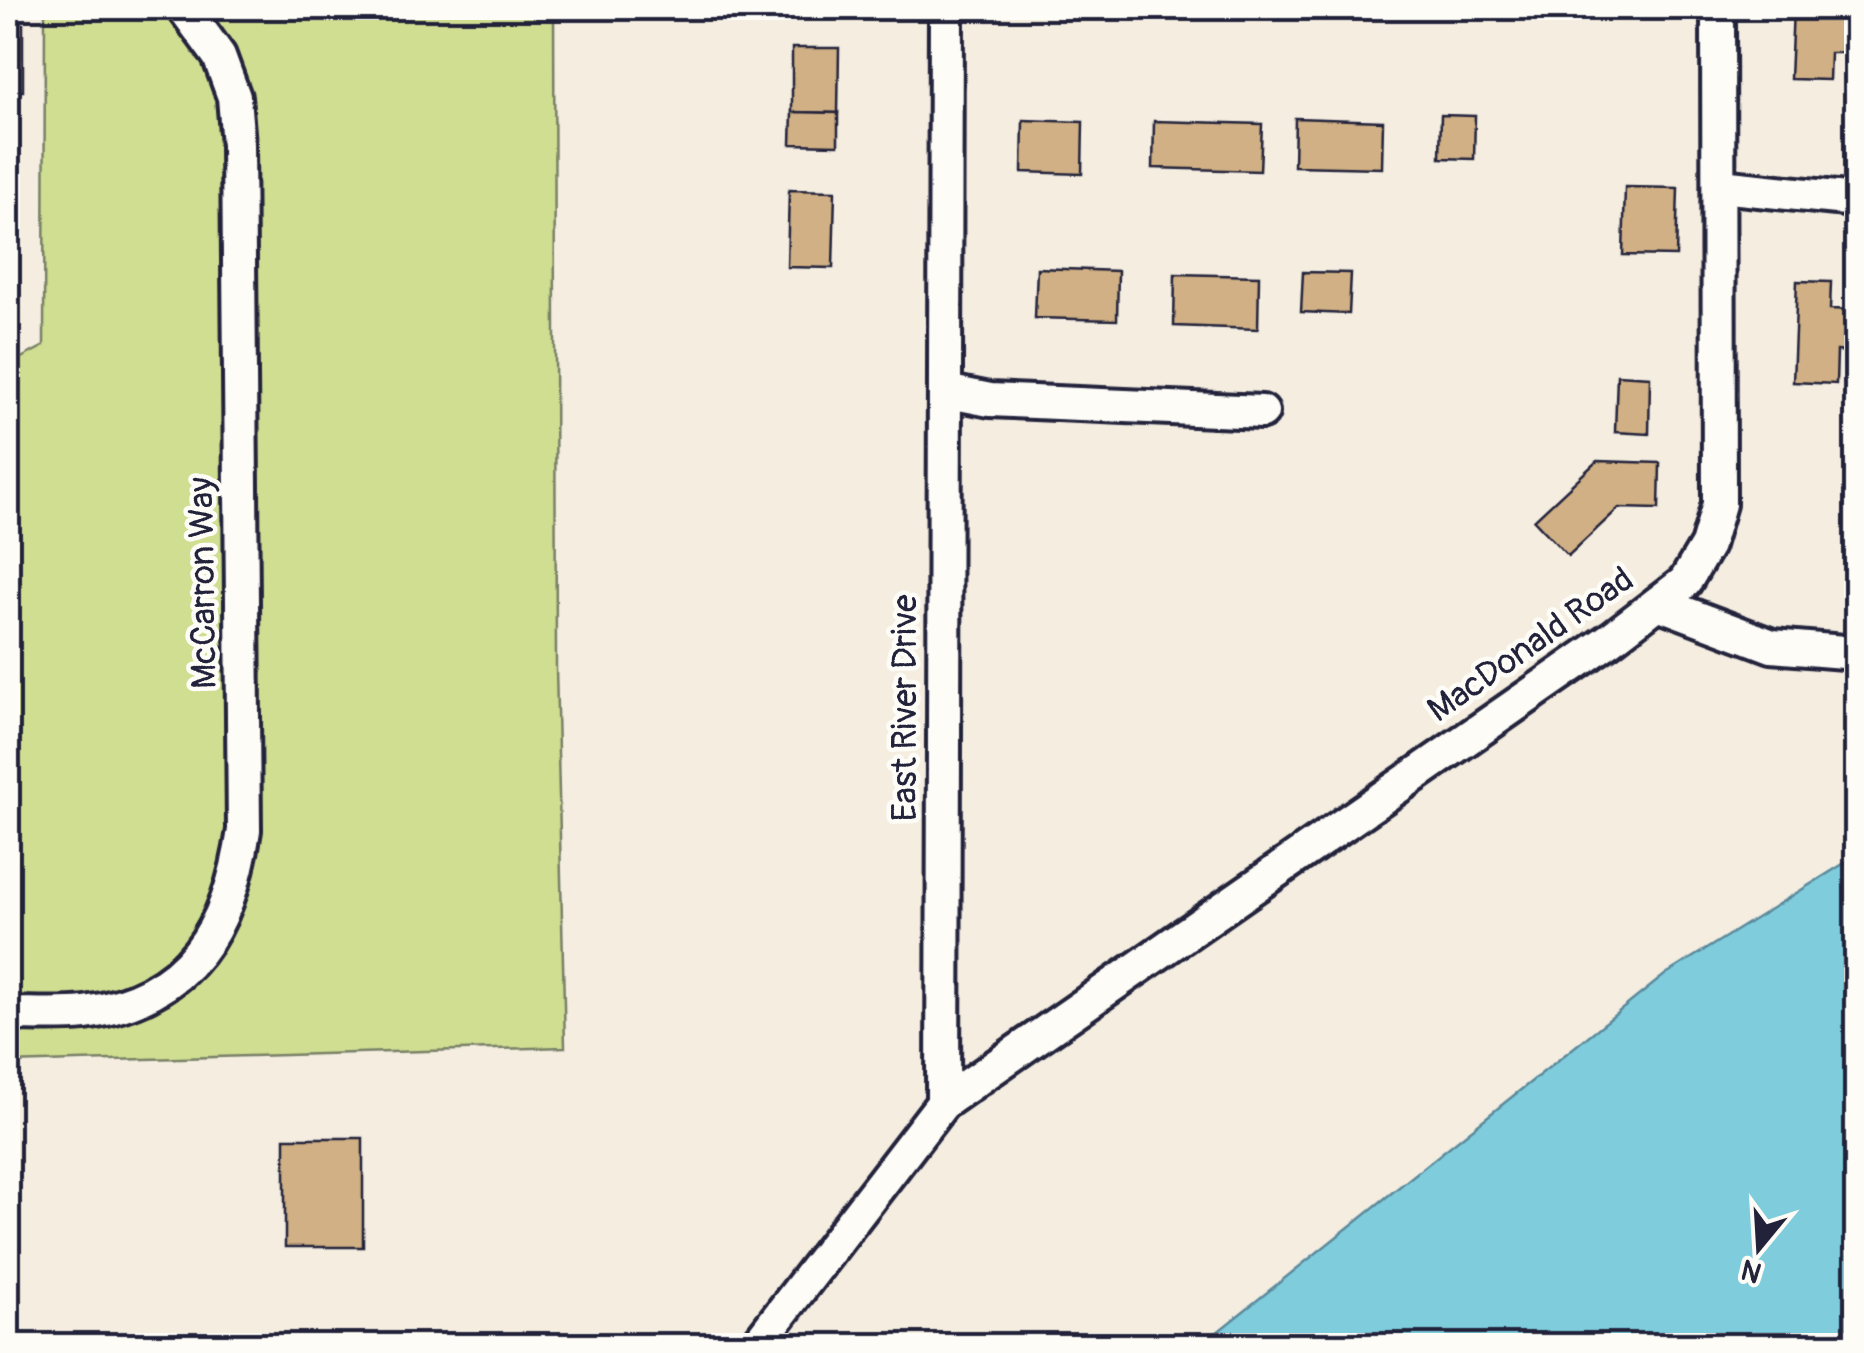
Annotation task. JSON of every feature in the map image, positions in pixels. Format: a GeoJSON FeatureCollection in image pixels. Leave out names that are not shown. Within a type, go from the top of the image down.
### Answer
{"type":"FeatureCollection","features":[{"type":"Feature","properties":{"kind":"street","name":"McCarron Way"},"geometry":{"type":"LineString","coordinates":[[8,1014],[84,1013],[124,1004],[159,988],[189,964],[216,930],[238,869],[244,830],[238,146],[234,97],[219,56],[184,8]]}},
{"type":"Feature","properties":{"kind":"street","name":"East River Drive"},"geometry":{"type":"LineString","coordinates":[[943,1103],[946,8]]}},
{"type":"Feature","properties":{"kind":"street","name":"MacDonald Road"},"geometry":{"type":"LineString","coordinates":[[943,1103],[1612,638],[1685,582],[1707,545],[1720,504],[1718,8]]}},
{"type":"Feature","properties":{"kind":"street"},"geometry":{"type":"LineString","coordinates":[[1720,186],[1856,200]]}},
{"type":"Feature","properties":{"kind":"street"},"geometry":{"type":"LineString","coordinates":[[945,391],[990,400],[1262,412]]}},
{"type":"Feature","properties":{"kind":"street"},"geometry":{"type":"LineString","coordinates":[[1658,602],[1772,646],[1856,653]]}},
{"type":"Feature","properties":{"kind":"street"},"geometry":{"type":"LineString","coordinates":[[756,1346],[943,1103]]}},
{"type":"Feature","properties":{"kind":"green space"},"geometry":{"type":"Polygon","coordinates":[[[45,8],[554,8],[556,668],[565,1047],[8,1063],[8,810],[16,806],[8,538],[8,365],[44,346],[45,8]]]}},
{"type":"Feature","properties":{"kind":"water"},"geometry":{"type":"Polygon","coordinates":[[[1856,856],[1856,1345],[1201,1345],[1666,974],[1856,856]]]}},
{"type":"Feature","properties":{"kind":"building"},"geometry":{"type":"Polygon","coordinates":[[[1793,8],[1849,8],[1848,53],[1830,53],[1829,80],[1790,79],[1793,8]]]}},
{"type":"Feature","properties":{"kind":"building"},"geometry":{"type":"Polygon","coordinates":[[[8,24],[23,24],[23,91],[8,91],[8,24]]]}},
{"type":"Feature","properties":{"kind":"building"},"geometry":{"type":"Polygon","coordinates":[[[792,48],[839,48],[838,113],[792,112],[792,48]]]}},
{"type":"Feature","properties":{"kind":"building"},"geometry":{"type":"Polygon","coordinates":[[[792,112],[838,113],[838,145],[791,144],[792,112]]]}},
{"type":"Feature","properties":{"kind":"building"},"geometry":{"type":"Polygon","coordinates":[[[1441,115],[1475,116],[1474,159],[1440,158],[1441,115]]]}},
{"type":"Feature","properties":{"kind":"building"},"geometry":{"type":"Polygon","coordinates":[[[1295,118],[1383,121],[1382,168],[1294,166],[1295,118]]]}},
{"type":"Feature","properties":{"kind":"building"},"geometry":{"type":"Polygon","coordinates":[[[1023,120],[1083,122],[1082,174],[1022,172],[1023,120]]]}},
{"type":"Feature","properties":{"kind":"building"},"geometry":{"type":"Polygon","coordinates":[[[1154,121],[1262,124],[1260,171],[1153,168],[1154,121]]]}},
{"type":"Feature","properties":{"kind":"building"},"geometry":{"type":"Polygon","coordinates":[[[1625,187],[1678,188],[1676,256],[1623,255],[1625,187]]]}},
{"type":"Feature","properties":{"kind":"building"},"geometry":{"type":"Polygon","coordinates":[[[789,190],[835,191],[833,268],[787,267],[789,190]]]}},
{"type":"Feature","properties":{"kind":"building"},"geometry":{"type":"Polygon","coordinates":[[[1037,268],[1118,271],[1117,320],[1035,318],[1037,268]]]}},
{"type":"Feature","properties":{"kind":"building"},"geometry":{"type":"Polygon","coordinates":[[[1303,272],[1351,273],[1349,314],[1301,312],[1303,272]]]}},
{"type":"Feature","properties":{"kind":"building"},"geometry":{"type":"Polygon","coordinates":[[[1175,274],[1259,276],[1258,329],[1174,326],[1175,274]]]}},
{"type":"Feature","properties":{"kind":"building"},"geometry":{"type":"Polygon","coordinates":[[[1797,281],[1831,282],[1830,309],[1856,310],[1856,352],[1837,351],[1836,384],[1793,382],[1797,281]]]}},
{"type":"Feature","properties":{"kind":"building"},"geometry":{"type":"Polygon","coordinates":[[[1617,375],[1650,377],[1649,434],[1615,432],[1617,375]]]}},
{"type":"Feature","properties":{"kind":"building"},"geometry":{"type":"Polygon","coordinates":[[[1597,461],[1660,463],[1659,509],[1619,508],[1568,556],[1534,520],[1597,461]]]}},
{"type":"Feature","properties":{"kind":"building"},"geometry":{"type":"Polygon","coordinates":[[[285,1138],[363,1138],[363,1247],[285,1247],[285,1138]]]}}]}
